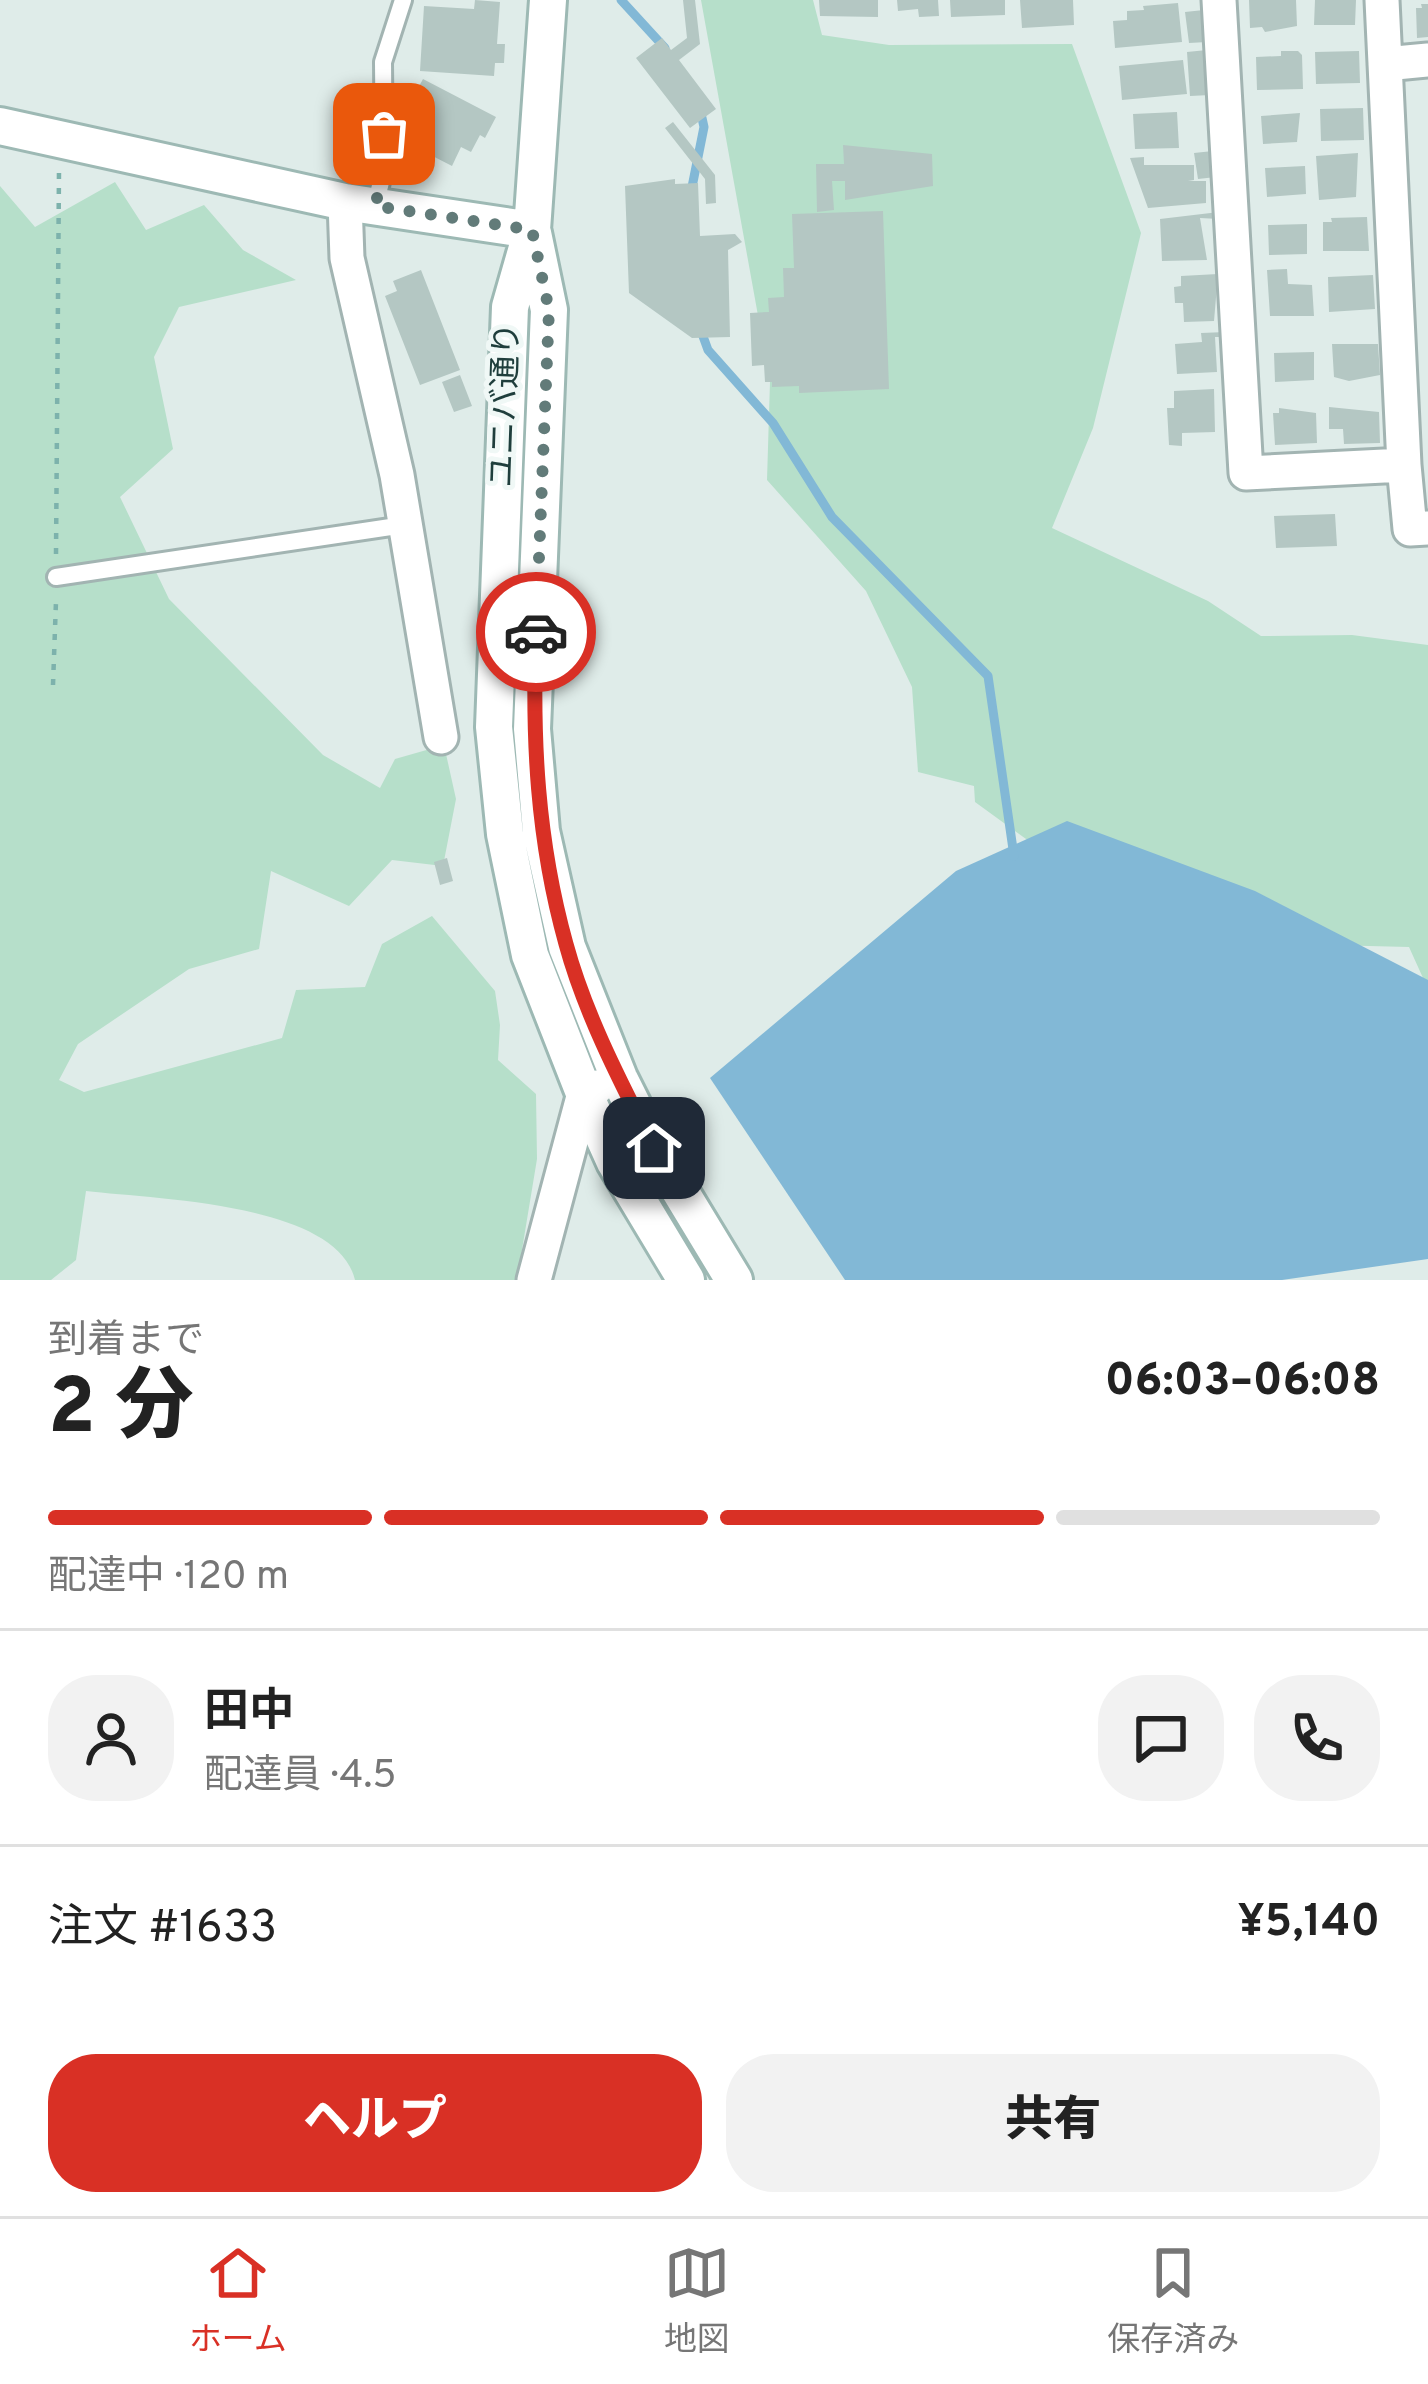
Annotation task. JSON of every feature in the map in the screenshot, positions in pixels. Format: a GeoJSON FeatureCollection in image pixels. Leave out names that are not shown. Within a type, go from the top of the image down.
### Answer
{"type":"FeatureCollection","features":[{"type":"Feature","properties":{"kind":"street"},"geometry":{"type":"LineString","coordinates":[[0,126],[360,204],[532,230],[548,0]]}},
{"type":"Feature","properties":{"kind":"street"},"geometry":{"type":"LineString","coordinates":[[1220,0],[1246,473],[1404,465]]}},
{"type":"Feature","properties":{"kind":"street"},"geometry":{"type":"LineString","coordinates":[[1382,0],[1385,64],[1412,218],[1414,381],[1404,465],[1410,529],[1428,528]]}},
{"type":"Feature","properties":{"kind":"street"},"geometry":{"type":"LineString","coordinates":[[1385,64],[1428,60]]}},
{"type":"Feature","properties":{"kind":"street"},"geometry":{"type":"LineString","coordinates":[[360,204],[346,258],[404,525],[440,737]]}},
{"type":"Feature","properties":{"kind":"street","name":"ユニバ通り"},"geometry":{"type":"LineString","coordinates":[[532,230],[549,310],[532,729],[541,831],[566,947],[619,1078],[654,1148],[734,1280]]}},
{"type":"Feature","properties":{"kind":"street","name":"ユニバ通り"},"geometry":{"type":"LineString","coordinates":[[532,230],[510,307],[494,727],[505,834],[530,955],[584,1093],[615,1162],[686,1280]]}},
{"type":"Feature","properties":{"kind":"street"},"geometry":{"type":"LineString","coordinates":[[534,1280],[584,1093],[619,1078]]}},
{"type":"Feature","properties":{"kind":"lane"},"geometry":{"type":"LineString","coordinates":[[360,204],[384,170],[383,62],[403,0]]}},
{"type":"Feature","properties":{"kind":"lane"},"geometry":{"type":"LineString","coordinates":[[56,577],[404,525]]}},
{"type":"Feature","properties":{"kind":"path"},"geometry":{"type":"LineString","coordinates":[[56,577],[59,139]]}},
{"type":"Feature","properties":{"kind":"path"},"geometry":{"type":"LineString","coordinates":[[53,685],[56,627]]}},
{"type":"Feature","properties":{"kind":"green space"},"geometry":{"type":"Polygon","coordinates":[[[701,0],[813,0],[822,35],[889,45],[1072,44],[1141,233],[1093,428],[1052,528],[1208,601],[1261,636],[1352,635],[1428,645],[1428,989],[1409,947],[1288,944],[1044,852],[975,802],[974,786],[918,772],[912,687],[866,591],[767,480],[770,382],[701,0]]]}},
{"type":"Feature","properties":{"kind":"green space"},"geometry":{"type":"Polygon","coordinates":[[[115,182],[146,230],[204,205],[243,250],[296,280],[179,307],[154,357],[173,449],[120,497],[169,599],[323,755],[380,788],[395,759],[444,745],[456,799],[443,866],[392,860],[349,906],[271,871],[259,949],[189,969],[78,1044],[59,1080],[84,1092],[282,1038],[296,990],[365,987],[382,944],[432,916],[495,991],[498,1060],[536,1094],[537,1159],[517,1280],[355,1280],[341,1254],[315,1234],[279,1220],[195,1202],[86,1191],[76,1260],[51,1280],[0,1280],[0,186],[35,227],[115,182]]]}},
{"type":"Feature","properties":{"kind":"water"},"geometry":{"type":"Polygon","coordinates":[[[1067,821],[1255,891],[1428,980],[1428,1259],[1282,1280],[845,1280],[710,1078],[956,871],[1067,821]]]}},
{"type":"Feature","properties":{"kind":"building"},"geometry":{"type":"Polygon","coordinates":[[[475,0],[500,2],[497,44],[505,44],[504,63],[495,63],[494,76],[420,71],[424,6],[474,9],[475,0]]]}},
{"type":"Feature","properties":{"kind":"building"},"geometry":{"type":"Polygon","coordinates":[[[683,0],[695,0],[700,44],[679,60],[716,109],[690,128],[636,58],[662,38],[671,50],[687,38],[683,0]]]}},
{"type":"Feature","properties":{"kind":"building"},"geometry":{"type":"Polygon","coordinates":[[[819,0],[878,0],[878,17],[820,16],[819,0]]]}},
{"type":"Feature","properties":{"kind":"building"},"geometry":{"type":"Polygon","coordinates":[[[897,0],[938,0],[939,16],[919,17],[918,9],[898,11],[897,0]]]}},
{"type":"Feature","properties":{"kind":"building"},"geometry":{"type":"Polygon","coordinates":[[[950,0],[1005,0],[1005,15],[951,17],[950,0]]]}},
{"type":"Feature","properties":{"kind":"building"},"geometry":{"type":"Polygon","coordinates":[[[1020,0],[1073,0],[1074,25],[1022,28],[1020,0]]]}},
{"type":"Feature","properties":{"kind":"building"},"geometry":{"type":"Polygon","coordinates":[[[1249,0],[1296,0],[1297,26],[1265,32],[1262,27],[1250,28],[1249,0]]]}},
{"type":"Feature","properties":{"kind":"building"},"geometry":{"type":"Polygon","coordinates":[[[1315,0],[1356,0],[1355,25],[1314,25],[1315,0]]]}},
{"type":"Feature","properties":{"kind":"building"},"geometry":{"type":"Polygon","coordinates":[[[1178,3],[1182,42],[1115,48],[1113,21],[1127,20],[1127,11],[1178,3]]]}},
{"type":"Feature","properties":{"kind":"building"},"geometry":{"type":"Polygon","coordinates":[[[1421,4],[1428,4],[1428,37],[1417,38],[1416,8],[1422,8],[1421,4]]]}},
{"type":"Feature","properties":{"kind":"building"},"geometry":{"type":"Polygon","coordinates":[[[1204,10],[1207,42],[1189,43],[1185,12],[1204,10]]]}},
{"type":"Feature","properties":{"kind":"building"},"geometry":{"type":"Polygon","coordinates":[[[1207,50],[1210,95],[1190,96],[1187,52],[1207,50]]]}},
{"type":"Feature","properties":{"kind":"building"},"geometry":{"type":"Polygon","coordinates":[[[1281,51],[1302,55],[1303,89],[1257,90],[1256,57],[1281,56],[1281,51]]]}},
{"type":"Feature","properties":{"kind":"building"},"geometry":{"type":"Polygon","coordinates":[[[1359,51],[1360,83],[1316,84],[1315,52],[1359,51]]]}},
{"type":"Feature","properties":{"kind":"building"},"geometry":{"type":"Polygon","coordinates":[[[1183,60],[1187,94],[1122,100],[1119,66],[1183,60]]]}},
{"type":"Feature","properties":{"kind":"building"},"geometry":{"type":"Polygon","coordinates":[[[423,79],[496,117],[471,152],[461,147],[452,166],[419,149],[426,135],[409,127],[417,112],[408,107],[423,79]]]}},
{"type":"Feature","properties":{"kind":"building"},"geometry":{"type":"Polygon","coordinates":[[[1363,108],[1364,140],[1321,141],[1320,109],[1363,108]]]}},
{"type":"Feature","properties":{"kind":"building"},"geometry":{"type":"Polygon","coordinates":[[[1177,112],[1179,148],[1135,149],[1133,114],[1177,112]]]}},
{"type":"Feature","properties":{"kind":"building"},"geometry":{"type":"Polygon","coordinates":[[[1300,113],[1297,142],[1263,144],[1261,116],[1300,113]]]}},
{"type":"Feature","properties":{"kind":"building"},"geometry":{"type":"Polygon","coordinates":[[[673,122],[715,175],[716,203],[706,204],[705,179],[665,128],[673,122]]]}},
{"type":"Feature","properties":{"kind":"building"},"geometry":{"type":"Polygon","coordinates":[[[843,145],[932,154],[933,186],[845,200],[845,181],[832,181],[834,210],[817,212],[816,164],[844,164],[843,145]]]}},
{"type":"Feature","properties":{"kind":"building"},"geometry":{"type":"Polygon","coordinates":[[[1213,151],[1216,177],[1198,179],[1194,153],[1213,151]]]}},
{"type":"Feature","properties":{"kind":"building"},"geometry":{"type":"Polygon","coordinates":[[[1358,153],[1356,197],[1319,200],[1316,156],[1358,153]]]}},
{"type":"Feature","properties":{"kind":"building"},"geometry":{"type":"Polygon","coordinates":[[[1144,157],[1144,165],[1194,165],[1194,180],[1188,181],[1206,181],[1206,203],[1148,208],[1130,158],[1144,157]]]}},
{"type":"Feature","properties":{"kind":"building"},"geometry":{"type":"Polygon","coordinates":[[[1305,166],[1306,194],[1267,197],[1265,168],[1305,166]]]}},
{"type":"Feature","properties":{"kind":"building"},"geometry":{"type":"Polygon","coordinates":[[[675,179],[675,184],[698,183],[700,236],[735,234],[742,242],[728,250],[730,337],[692,338],[629,293],[625,186],[675,179]]]}},
{"type":"Feature","properties":{"kind":"building"},"geometry":{"type":"Polygon","coordinates":[[[883,211],[889,389],[799,393],[799,386],[772,387],[772,382],[765,382],[764,365],[752,366],[750,313],[769,312],[768,298],[784,297],[783,268],[794,268],[792,214],[883,211]]]}},
{"type":"Feature","properties":{"kind":"building"},"geometry":{"type":"Polygon","coordinates":[[[1219,212],[1219,219],[1200,218],[1207,260],[1162,261],[1160,219],[1219,212]]]}},
{"type":"Feature","properties":{"kind":"building"},"geometry":{"type":"Polygon","coordinates":[[[1367,217],[1369,251],[1323,251],[1323,222],[1367,217]]]}},
{"type":"Feature","properties":{"kind":"building"},"geometry":{"type":"Polygon","coordinates":[[[1307,224],[1307,254],[1269,255],[1268,225],[1307,224]]]}},
{"type":"Feature","properties":{"kind":"building"},"geometry":{"type":"Polygon","coordinates":[[[1287,269],[1288,284],[1312,285],[1314,316],[1270,316],[1267,270],[1287,269]]]}},
{"type":"Feature","properties":{"kind":"building"},"geometry":{"type":"Polygon","coordinates":[[[421,270],[460,370],[420,385],[385,296],[397,291],[393,281],[421,270]]]}},
{"type":"Feature","properties":{"kind":"building"},"geometry":{"type":"Polygon","coordinates":[[[1218,274],[1214,321],[1184,322],[1183,303],[1175,303],[1174,287],[1181,286],[1181,276],[1218,274]]]}},
{"type":"Feature","properties":{"kind":"building"},"geometry":{"type":"Polygon","coordinates":[[[1373,275],[1375,309],[1329,312],[1328,277],[1373,275]]]}},
{"type":"Feature","properties":{"kind":"building"},"geometry":{"type":"Polygon","coordinates":[[[1226,332],[1225,337],[1215,337],[1217,372],[1177,374],[1175,344],[1202,342],[1201,333],[1226,332]]]}},
{"type":"Feature","properties":{"kind":"building"},"geometry":{"type":"Polygon","coordinates":[[[1332,344],[1378,344],[1380,375],[1349,381],[1334,377],[1332,344]]]}},
{"type":"Feature","properties":{"kind":"building"},"geometry":{"type":"Polygon","coordinates":[[[1314,352],[1314,380],[1275,382],[1274,353],[1314,352]]]}},
{"type":"Feature","properties":{"kind":"building"},"geometry":{"type":"Polygon","coordinates":[[[460,375],[472,406],[454,412],[442,382],[460,375]]]}},
{"type":"Feature","properties":{"kind":"building"},"geometry":{"type":"Polygon","coordinates":[[[1214,389],[1215,432],[1182,433],[1182,446],[1169,445],[1167,408],[1174,408],[1174,391],[1214,389]]]}},
{"type":"Feature","properties":{"kind":"building"},"geometry":{"type":"Polygon","coordinates":[[[1329,407],[1379,412],[1380,443],[1344,444],[1343,429],[1329,429],[1329,407]]]}},
{"type":"Feature","properties":{"kind":"building"},"geometry":{"type":"Polygon","coordinates":[[[1279,408],[1316,413],[1317,443],[1275,445],[1273,413],[1279,413],[1279,408]]]}},
{"type":"Feature","properties":{"kind":"building"},"geometry":{"type":"Polygon","coordinates":[[[1335,514],[1337,546],[1276,548],[1274,516],[1335,514]]]}},
{"type":"Feature","properties":{"kind":"building"},"geometry":{"type":"Polygon","coordinates":[[[447,858],[453,881],[440,885],[434,862],[447,858]]]}},
{"type":"Feature","properties":{"kind":"waterway"},"geometry":{"type":"LineString","coordinates":[[621,0],[665,48]]}},
{"type":"Feature","properties":{"kind":"waterway"},"geometry":{"type":"LineString","coordinates":[[691,192],[704,127],[700,109]]}},
{"type":"Feature","properties":{"kind":"waterway"},"geometry":{"type":"LineString","coordinates":[[700,328],[708,350],[773,423],[832,517],[988,676],[1014,856]]}},
{"type":"Feature","properties":{"kind":"way so far"},"geometry":{"type":"LineString","coordinates":[[384,134],[384,170],[375,206],[532,230],[549,310],[536,632]]}},
{"type":"Feature","properties":{"kind":"route"},"geometry":{"type":"LineString","coordinates":[[536,632],[532,729],[541,831],[566,947],[619,1078],[654,1148]]}}]}
